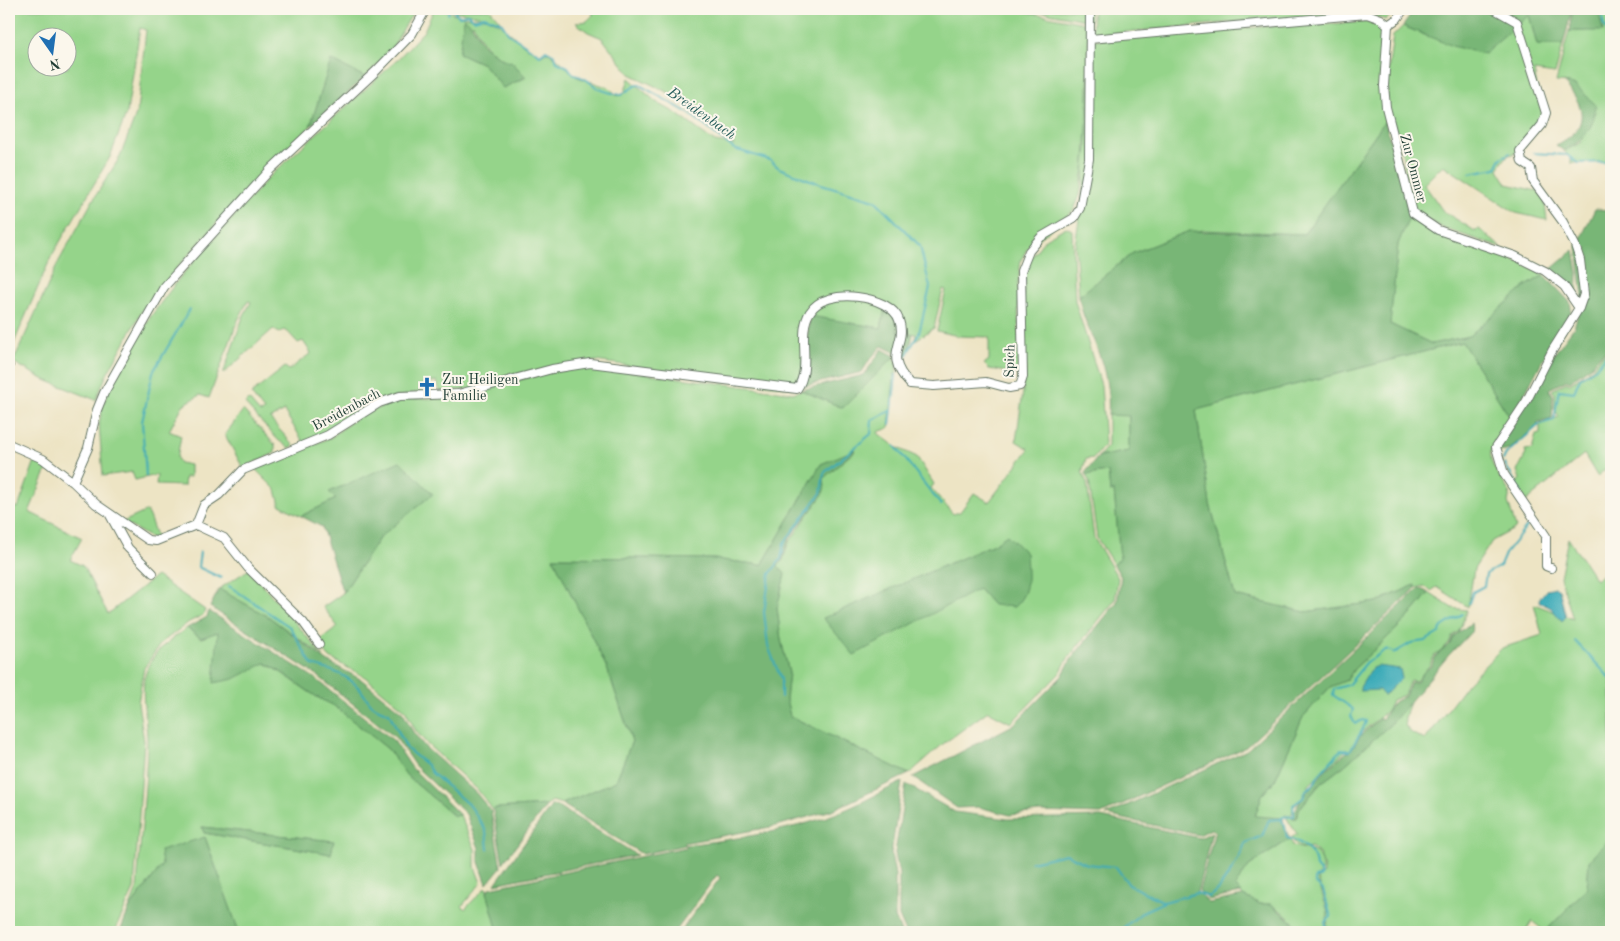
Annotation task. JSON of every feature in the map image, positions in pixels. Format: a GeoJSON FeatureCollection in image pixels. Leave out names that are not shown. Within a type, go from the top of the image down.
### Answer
{"type":"FeatureCollection","features":[{"type":"Feature","properties":{"kind":"street"},"geometry":{"type":"LineString","coordinates":[[74,482],[88,448],[97,410],[104,393],[164,287],[271,168],[375,72],[412,34],[426,9]]}},
{"type":"Feature","properties":{"kind":"street"},"geometry":{"type":"LineString","coordinates":[[1090,9],[1090,39],[1367,14],[1381,18],[1388,25],[1397,19],[1404,9]]}},
{"type":"Feature","properties":{"kind":"street"},"geometry":{"type":"LineString","coordinates":[[1494,9],[1517,22],[1546,113],[1542,126],[1520,151],[1522,162],[1531,168],[1533,182],[1563,222],[1575,246],[1580,260],[1584,294],[1579,308],[1552,352],[1526,402],[1496,448],[1504,474],[1546,536],[1546,566],[1551,568]]}},
{"type":"Feature","properties":{"kind":"street","name":"Zur Ommer"},"geometry":{"type":"LineString","coordinates":[[1388,25],[1384,86],[1386,107],[1413,214],[1438,230],[1515,256],[1545,271],[1564,286],[1579,308]]}},
{"type":"Feature","properties":{"kind":"street","name":"Spich"},"geometry":{"type":"LineString","coordinates":[[802,382],[805,371],[808,314],[820,301],[845,295],[884,305],[895,312],[901,331],[895,354],[897,365],[910,384],[934,386],[986,382],[1009,388],[1020,386],[1023,377],[1021,271],[1024,260],[1041,237],[1074,218],[1082,198],[1089,159],[1090,39]]}},
{"type":"Feature","properties":{"kind":"street","name":"Breidenbach"},"geometry":{"type":"LineString","coordinates":[[196,525],[204,505],[219,494],[244,470],[328,435],[378,403],[400,396],[458,394],[552,369],[590,363],[764,384],[792,390],[797,390],[802,382]]}},
{"type":"Feature","properties":{"kind":"street"},"geometry":{"type":"LineString","coordinates":[[9,444],[43,459],[74,482],[110,515],[148,540],[156,541],[196,525],[224,538],[248,568],[303,622],[319,644]]}},
{"type":"Feature","properties":{"kind":"street"},"geometry":{"type":"LineString","coordinates":[[110,515],[128,548],[153,573]]}},
{"type":"Feature","properties":{"kind":"green space"},"geometry":{"type":"Polygon","coordinates":[[[9,9],[407,9],[414,11],[389,53],[365,77],[331,61],[310,127],[232,206],[175,270],[142,311],[106,376],[96,400],[43,379],[13,362],[59,261],[93,200],[120,157],[137,112],[146,30],[140,28],[127,112],[110,157],[51,257],[10,352],[9,361],[9,9]]]}},
{"type":"Feature","properties":{"kind":"green space"},"geometry":{"type":"Polygon","coordinates":[[[434,9],[441,9],[464,17],[485,17],[500,24],[526,47],[541,55],[547,52],[557,58],[577,77],[610,88],[617,96],[624,94],[629,78],[656,102],[674,112],[715,142],[734,145],[729,134],[694,105],[630,74],[602,38],[588,32],[576,23],[587,21],[593,15],[592,9],[1011,9],[1089,24],[1087,148],[1080,195],[1074,210],[1027,249],[1021,260],[1018,283],[1019,374],[989,369],[984,364],[989,360],[989,337],[958,336],[937,331],[946,290],[943,289],[934,328],[914,341],[916,334],[897,331],[886,305],[881,328],[803,316],[803,371],[793,388],[595,361],[476,389],[440,392],[437,381],[420,385],[421,392],[381,400],[355,412],[339,427],[304,443],[284,411],[270,419],[294,446],[289,448],[278,440],[245,404],[249,400],[260,413],[264,411],[251,394],[285,367],[289,370],[311,353],[303,341],[298,343],[288,332],[283,330],[279,333],[273,329],[223,374],[243,317],[251,302],[248,301],[238,320],[209,398],[200,395],[183,405],[169,431],[181,436],[177,458],[180,463],[190,465],[190,477],[185,477],[184,486],[156,485],[157,475],[135,480],[132,472],[103,476],[99,424],[103,404],[115,376],[151,316],[181,276],[269,177],[396,61],[424,31],[434,9]],[[473,23],[459,53],[483,64],[503,87],[525,78],[511,61],[503,59],[487,47],[473,23]]]}},
{"type":"Feature","properties":{"kind":"green space"},"geometry":{"type":"Polygon","coordinates":[[[444,9],[490,9],[501,22],[494,19],[444,9]]]}},
{"type":"Feature","properties":{"kind":"green space"},"geometry":{"type":"Polygon","coordinates":[[[1028,9],[1090,9],[1090,21],[1028,9]]]}},
{"type":"Feature","properties":{"kind":"green space"},"geometry":{"type":"Polygon","coordinates":[[[1093,9],[1399,9],[1386,20],[1370,15],[1258,20],[1092,35],[1093,9]]]}},
{"type":"Feature","properties":{"kind":"green space"},"geometry":{"type":"Polygon","coordinates":[[[1415,9],[1572,9],[1563,45],[1537,45],[1529,15],[1484,54],[1452,46],[1403,26],[1415,9]]]}},
{"type":"Feature","properties":{"kind":"green space"},"geometry":{"type":"Polygon","coordinates":[[[1573,9],[1598,9],[1603,31],[1569,31],[1573,9]]]}},
{"type":"Feature","properties":{"kind":"green space"},"geometry":{"type":"Polygon","coordinates":[[[1589,9],[1611,9],[1611,162],[1571,163],[1571,158],[1564,151],[1580,143],[1596,112],[1569,83],[1556,82],[1569,31],[1586,31],[1589,9]]]}},
{"type":"Feature","properties":{"kind":"green space"},"geometry":{"type":"Polygon","coordinates":[[[1529,15],[1537,45],[1563,45],[1555,74],[1534,71],[1543,116],[1518,152],[1507,156],[1498,169],[1507,184],[1537,191],[1544,197],[1547,220],[1516,213],[1443,165],[1424,184],[1443,211],[1475,231],[1479,229],[1502,248],[1443,228],[1428,220],[1413,208],[1399,137],[1388,111],[1387,80],[1393,36],[1403,26],[1427,36],[1529,15]]]}},
{"type":"Feature","properties":{"kind":"green space"},"geometry":{"type":"Polygon","coordinates":[[[464,18],[472,25],[486,47],[501,58],[509,62],[511,61],[526,77],[503,88],[483,64],[459,53],[464,18]]]}},
{"type":"Feature","properties":{"kind":"green space"},"geometry":{"type":"Polygon","coordinates":[[[1369,22],[1380,25],[1386,33],[1380,76],[1385,121],[1304,234],[1203,230],[1176,236],[1133,253],[1079,296],[1075,245],[1083,194],[1092,40],[1259,27],[1369,22]]]}},
{"type":"Feature","properties":{"kind":"green space"},"geometry":{"type":"Polygon","coordinates":[[[331,60],[365,77],[310,127],[331,60]]]}},
{"type":"Feature","properties":{"kind":"green space"},"geometry":{"type":"Polygon","coordinates":[[[1563,82],[1576,86],[1596,105],[1593,120],[1587,133],[1577,143],[1564,151],[1556,145],[1575,132],[1581,116],[1577,100],[1563,82]]]}},
{"type":"Feature","properties":{"kind":"green space"},"geometry":{"type":"Polygon","coordinates":[[[1385,121],[1410,215],[1398,244],[1390,324],[1432,344],[1469,336],[1525,287],[1544,275],[1570,302],[1569,323],[1541,363],[1513,416],[1511,419],[1462,342],[1196,410],[1210,504],[1235,596],[1305,612],[1377,602],[1415,585],[1416,588],[1246,747],[1101,814],[1040,812],[1010,815],[978,807],[957,808],[913,777],[1013,725],[1062,676],[1072,658],[1117,602],[1121,577],[1114,565],[1120,558],[1114,491],[1110,492],[1108,472],[1086,475],[1085,473],[1098,457],[1129,451],[1129,416],[1108,415],[1108,390],[1105,373],[1084,317],[1079,296],[1133,253],[1189,231],[1304,234],[1385,121]]]}},
{"type":"Feature","properties":{"kind":"green space"},"geometry":{"type":"Polygon","coordinates":[[[1595,209],[1611,210],[1611,347],[1600,355],[1592,365],[1570,381],[1567,380],[1549,389],[1553,395],[1552,418],[1538,422],[1538,426],[1509,449],[1497,452],[1552,357],[1574,327],[1583,298],[1577,246],[1595,209]]]}},
{"type":"Feature","properties":{"kind":"green space"},"geometry":{"type":"Polygon","coordinates":[[[1410,215],[1441,234],[1510,259],[1544,275],[1525,287],[1469,336],[1432,344],[1390,324],[1398,244],[1410,215]]]}},
{"type":"Feature","properties":{"kind":"green space"},"geometry":{"type":"Polygon","coordinates":[[[1066,227],[1072,230],[1075,301],[1101,385],[1105,444],[1094,458],[1086,459],[1082,472],[1087,483],[1094,538],[1118,578],[1115,600],[1068,658],[1060,673],[1011,723],[988,711],[943,744],[909,774],[790,716],[786,699],[789,673],[781,640],[777,608],[785,574],[778,566],[783,560],[788,544],[821,496],[825,486],[823,478],[855,451],[821,464],[762,565],[714,559],[553,557],[607,668],[632,741],[616,781],[562,804],[552,801],[547,805],[496,808],[493,810],[477,789],[428,745],[416,731],[405,710],[365,677],[330,658],[299,622],[318,642],[338,627],[323,607],[343,593],[380,537],[329,492],[336,499],[301,516],[280,505],[276,490],[253,467],[330,438],[359,416],[401,399],[450,398],[551,372],[589,366],[793,393],[801,390],[843,408],[895,356],[897,373],[894,375],[889,428],[878,432],[879,434],[896,447],[917,457],[934,484],[931,488],[953,514],[960,512],[974,493],[989,502],[1029,449],[1016,441],[1023,392],[1022,312],[1026,265],[1045,239],[1066,227]],[[1007,536],[994,544],[823,619],[979,589],[993,605],[1007,536]]]}},
{"type":"Feature","properties":{"kind":"green space"},"geometry":{"type":"Polygon","coordinates":[[[1574,250],[1578,273],[1577,298],[1550,270],[1574,250]]]}},
{"type":"Feature","properties":{"kind":"green space"},"geometry":{"type":"Polygon","coordinates":[[[886,304],[895,313],[897,331],[913,334],[907,354],[899,365],[898,354],[882,346],[870,359],[862,372],[800,387],[810,316],[881,328],[886,304]]]}},
{"type":"Feature","properties":{"kind":"green space"},"geometry":{"type":"Polygon","coordinates":[[[1462,342],[1511,419],[1495,441],[1491,449],[1491,456],[1492,464],[1510,493],[1508,502],[1516,528],[1492,541],[1474,569],[1468,607],[1437,587],[1431,591],[1424,586],[1416,588],[1415,585],[1377,602],[1305,612],[1235,596],[1210,504],[1196,410],[1462,342]]]}},
{"type":"Feature","properties":{"kind":"green space"},"geometry":{"type":"Polygon","coordinates":[[[882,349],[895,356],[843,408],[801,390],[864,375],[882,349]]]}},
{"type":"Feature","properties":{"kind":"green space"},"geometry":{"type":"Polygon","coordinates":[[[1611,349],[1611,465],[1597,476],[1584,454],[1524,503],[1514,486],[1520,479],[1517,471],[1526,454],[1525,450],[1532,449],[1536,435],[1540,434],[1540,423],[1559,417],[1554,408],[1555,394],[1552,390],[1567,382],[1570,383],[1593,368],[1601,356],[1611,349]]]}},
{"type":"Feature","properties":{"kind":"green space"},"geometry":{"type":"Polygon","coordinates":[[[243,410],[275,445],[275,453],[243,468],[225,435],[243,410]]]}},
{"type":"Feature","properties":{"kind":"green space"},"geometry":{"type":"Polygon","coordinates":[[[1108,415],[1129,415],[1129,451],[1098,457],[1108,446],[1108,415]]]}},
{"type":"Feature","properties":{"kind":"green space"},"geometry":{"type":"Polygon","coordinates":[[[856,449],[824,478],[822,495],[790,538],[778,566],[785,574],[777,608],[781,640],[789,673],[786,699],[790,716],[909,774],[832,810],[776,826],[683,843],[685,845],[642,854],[562,804],[616,781],[632,741],[607,668],[553,557],[714,559],[762,565],[821,464],[856,449]]]}},
{"type":"Feature","properties":{"kind":"green space"},"geometry":{"type":"Polygon","coordinates":[[[36,458],[49,465],[29,512],[82,538],[70,560],[83,566],[108,614],[156,576],[205,610],[203,615],[189,622],[161,643],[144,668],[138,703],[144,741],[134,889],[115,930],[112,932],[9,932],[9,505],[18,508],[36,458]]]}},
{"type":"Feature","properties":{"kind":"green space"},"geometry":{"type":"Polygon","coordinates":[[[400,461],[433,494],[380,537],[343,593],[322,527],[301,516],[336,499],[329,492],[400,461]]]}},
{"type":"Feature","properties":{"kind":"green space"},"geometry":{"type":"Polygon","coordinates":[[[1108,472],[1110,492],[1114,490],[1120,558],[1114,565],[1097,538],[1089,481],[1086,475],[1108,472]]]}},
{"type":"Feature","properties":{"kind":"green space"},"geometry":{"type":"Polygon","coordinates":[[[147,511],[157,538],[153,539],[123,522],[147,511]]]}},
{"type":"Feature","properties":{"kind":"green space"},"geometry":{"type":"Polygon","coordinates":[[[1007,535],[1026,553],[1026,589],[1014,607],[993,605],[979,589],[854,655],[823,618],[994,544],[1007,535]]]}},
{"type":"Feature","properties":{"kind":"green space"},"geometry":{"type":"Polygon","coordinates":[[[1568,538],[1596,580],[1611,565],[1611,836],[1589,861],[1587,888],[1545,932],[1542,932],[1543,930],[1532,921],[1525,932],[1326,932],[1328,910],[1318,879],[1324,873],[1321,858],[1318,852],[1311,847],[1302,848],[1295,843],[1291,838],[1297,834],[1286,817],[1297,818],[1299,809],[1321,783],[1345,765],[1410,703],[1405,717],[1406,726],[1412,733],[1425,740],[1468,683],[1502,648],[1542,635],[1534,604],[1573,619],[1560,577],[1568,538]]]}},
{"type":"Feature","properties":{"kind":"green space"},"geometry":{"type":"Polygon","coordinates":[[[248,570],[323,656],[269,617],[219,589],[248,570]]]}},
{"type":"Feature","properties":{"kind":"green space"},"geometry":{"type":"Polygon","coordinates":[[[219,589],[269,617],[327,661],[362,680],[403,713],[413,732],[425,747],[476,793],[491,811],[501,867],[487,884],[479,862],[479,848],[466,814],[415,766],[396,738],[318,676],[210,607],[219,589]]]}},
{"type":"Feature","properties":{"kind":"green space"},"geometry":{"type":"Polygon","coordinates":[[[1422,589],[1429,593],[1408,618],[1354,669],[1347,680],[1330,687],[1303,717],[1275,780],[1262,795],[1255,816],[1283,818],[1284,826],[1290,839],[1249,866],[1235,886],[1241,893],[1209,900],[1199,891],[1215,831],[1211,829],[1199,835],[1106,815],[1247,750],[1417,590],[1422,589]]]}},
{"type":"Feature","properties":{"kind":"green space"},"geometry":{"type":"Polygon","coordinates":[[[1429,593],[1452,608],[1467,610],[1459,631],[1435,655],[1429,666],[1416,681],[1410,680],[1404,695],[1392,700],[1388,710],[1361,733],[1349,751],[1347,749],[1309,785],[1301,800],[1294,806],[1291,816],[1285,815],[1283,818],[1255,817],[1262,795],[1275,780],[1303,717],[1330,687],[1347,680],[1354,669],[1408,618],[1429,593]]]}},
{"type":"Feature","properties":{"kind":"green space"},"geometry":{"type":"Polygon","coordinates":[[[209,611],[316,679],[394,741],[412,768],[460,815],[454,816],[407,776],[388,749],[333,705],[315,696],[265,663],[234,679],[214,683],[218,632],[201,638],[187,628],[207,617],[209,611]]]}},
{"type":"Feature","properties":{"kind":"green space"},"geometry":{"type":"Polygon","coordinates":[[[1471,623],[1472,631],[1448,656],[1393,722],[1345,765],[1321,783],[1299,809],[1297,818],[1292,818],[1301,800],[1323,773],[1339,758],[1347,752],[1349,753],[1361,735],[1380,718],[1382,719],[1394,702],[1405,696],[1411,682],[1417,682],[1431,666],[1436,656],[1450,644],[1453,637],[1471,623]]]}},
{"type":"Feature","properties":{"kind":"green space"},"geometry":{"type":"Polygon","coordinates":[[[187,628],[201,638],[218,631],[256,666],[265,663],[315,696],[333,705],[388,749],[407,776],[454,816],[460,815],[475,849],[475,867],[481,883],[462,906],[465,909],[486,887],[498,932],[239,932],[205,837],[162,865],[129,909],[137,889],[145,780],[147,734],[143,691],[144,681],[154,656],[162,647],[187,628]],[[202,827],[204,833],[331,854],[333,841],[202,827]]]}},
{"type":"Feature","properties":{"kind":"green space"},"geometry":{"type":"Polygon","coordinates":[[[902,782],[891,854],[895,875],[895,917],[901,932],[680,932],[720,878],[717,875],[675,932],[498,932],[487,892],[490,888],[687,847],[685,845],[746,837],[809,823],[861,803],[902,782]]]}},
{"type":"Feature","properties":{"kind":"green space"},"geometry":{"type":"Polygon","coordinates":[[[906,784],[955,812],[1008,819],[1101,817],[1200,838],[1212,832],[1197,892],[1209,903],[1243,896],[1260,904],[1271,904],[1304,932],[906,932],[899,916],[899,874],[895,853],[906,784]]]}},
{"type":"Feature","properties":{"kind":"green space"},"geometry":{"type":"Polygon","coordinates":[[[547,805],[503,863],[493,810],[496,808],[547,805]]]}},
{"type":"Feature","properties":{"kind":"green space"},"geometry":{"type":"Polygon","coordinates":[[[552,805],[559,807],[637,855],[495,884],[552,805]]]}},
{"type":"Feature","properties":{"kind":"green space"},"geometry":{"type":"Polygon","coordinates":[[[202,827],[334,841],[331,854],[204,833],[202,827]]]}},
{"type":"Feature","properties":{"kind":"green space"},"geometry":{"type":"Polygon","coordinates":[[[1611,836],[1611,932],[1545,932],[1587,888],[1589,861],[1611,836]]]}},
{"type":"Feature","properties":{"kind":"green space"},"geometry":{"type":"Polygon","coordinates":[[[205,837],[239,932],[120,932],[129,909],[162,865],[160,851],[205,837]]]}},
{"type":"Feature","properties":{"kind":"green space"},"geometry":{"type":"Polygon","coordinates":[[[1290,839],[1293,846],[1316,852],[1322,860],[1322,872],[1317,878],[1328,912],[1325,932],[1304,932],[1271,904],[1260,904],[1243,896],[1235,886],[1249,866],[1290,839]]]}},
{"type":"Feature","properties":{"kind":"water"},"geometry":{"type":"Polygon","coordinates":[[[1555,587],[1559,589],[1566,617],[1562,621],[1551,608],[1540,602],[1539,599],[1547,589],[1555,587]]]}},
{"type":"Feature","properties":{"kind":"water"},"geometry":{"type":"Polygon","coordinates":[[[1377,666],[1400,669],[1402,678],[1384,696],[1379,690],[1360,691],[1360,687],[1372,668],[1377,666]]]}},
{"type":"Feature","properties":{"kind":"waterway"},"geometry":{"type":"LineString","coordinates":[[448,14],[449,9]]}},
{"type":"Feature","properties":{"kind":"waterway","name":"Breidenbach"},"geometry":{"type":"LineString","coordinates":[[452,9],[459,16],[468,14],[474,19],[484,16],[502,23],[509,34],[540,55],[546,50],[555,55],[557,62],[568,67],[574,75],[584,78],[602,90],[621,95],[638,84],[690,114],[734,149],[770,160],[779,168],[818,183],[875,200],[920,246],[930,287],[919,333],[902,363]]}},
{"type":"Feature","properties":{"kind":"waterway"},"geometry":{"type":"LineString","coordinates":[[1602,9],[1603,23],[1611,34],[1611,61]]}},
{"type":"Feature","properties":{"kind":"waterway"},"geometry":{"type":"LineString","coordinates":[[1470,173],[1496,168],[1501,158],[1510,153]]}},
{"type":"Feature","properties":{"kind":"waterway"},"geometry":{"type":"LineString","coordinates":[[1533,153],[1567,155],[1578,163],[1611,162]]}},
{"type":"Feature","properties":{"kind":"waterway"},"geometry":{"type":"LineString","coordinates":[[146,476],[142,422],[153,372],[190,309]]}},
{"type":"Feature","properties":{"kind":"waterway"},"geometry":{"type":"LineString","coordinates":[[1503,460],[1506,454],[1540,424],[1554,420],[1559,390],[1574,392],[1580,378],[1596,368],[1606,355],[1611,354]]}},
{"type":"Feature","properties":{"kind":"waterway","name":"Breidenbach"},"geometry":{"type":"LineString","coordinates":[[781,697],[781,679],[768,646],[764,612],[770,574],[781,559],[784,543],[821,493],[824,473],[871,434],[872,420],[892,410],[896,375]]}},
{"type":"Feature","properties":{"kind":"waterway"},"geometry":{"type":"LineString","coordinates":[[890,424],[892,410]]}},
{"type":"Feature","properties":{"kind":"waterway"},"geometry":{"type":"LineString","coordinates":[[895,446],[941,505]]}},
{"type":"Feature","properties":{"kind":"waterway"},"geometry":{"type":"LineString","coordinates":[[1505,464],[1521,493]]}},
{"type":"Feature","properties":{"kind":"waterway"},"geometry":{"type":"LineString","coordinates":[[1469,603],[1473,592],[1484,586],[1486,574],[1500,566],[1505,554],[1529,524]]}},
{"type":"Feature","properties":{"kind":"waterway"},"geometry":{"type":"LineString","coordinates":[[200,552],[198,567],[221,578]]}},
{"type":"Feature","properties":{"kind":"waterway"},"geometry":{"type":"LineString","coordinates":[[229,586],[290,627],[312,665],[345,677],[360,689],[371,704],[389,713],[407,749],[427,765],[432,773],[471,807],[486,831],[488,849]]}},
{"type":"Feature","properties":{"kind":"waterway"},"geometry":{"type":"LineString","coordinates":[[1327,932],[1325,922],[1331,917],[1323,890],[1315,883],[1315,878],[1320,877],[1322,874],[1316,867],[1311,852],[1297,841],[1287,838],[1285,826],[1281,819],[1294,816],[1293,805],[1303,798],[1306,790],[1314,784],[1318,776],[1341,750],[1350,751],[1365,725],[1366,721],[1362,720],[1355,724],[1351,716],[1353,709],[1333,695],[1334,689],[1348,685],[1366,663],[1387,649],[1394,653],[1411,643],[1425,641],[1439,633],[1442,627],[1462,614]]}},
{"type":"Feature","properties":{"kind":"waterway"},"geometry":{"type":"LineString","coordinates":[[1575,641],[1611,679]]}},
{"type":"Feature","properties":{"kind":"waterway"},"geometry":{"type":"LineString","coordinates":[[1031,862],[1066,854],[1087,864],[1116,867],[1129,885],[1164,902],[1197,893],[1209,897],[1230,873],[1245,843],[1262,836],[1269,820],[1281,819]]}},
{"type":"Feature","properties":{"kind":"waterway"},"geometry":{"type":"LineString","coordinates":[[1118,932],[1144,911],[1164,902]]}},
{"type":"Feature","properties":{"kind":"place","name":"Zur Heiligen Familie"},"geometry":{"type":"Point","coordinates":[427,387]}}]}
